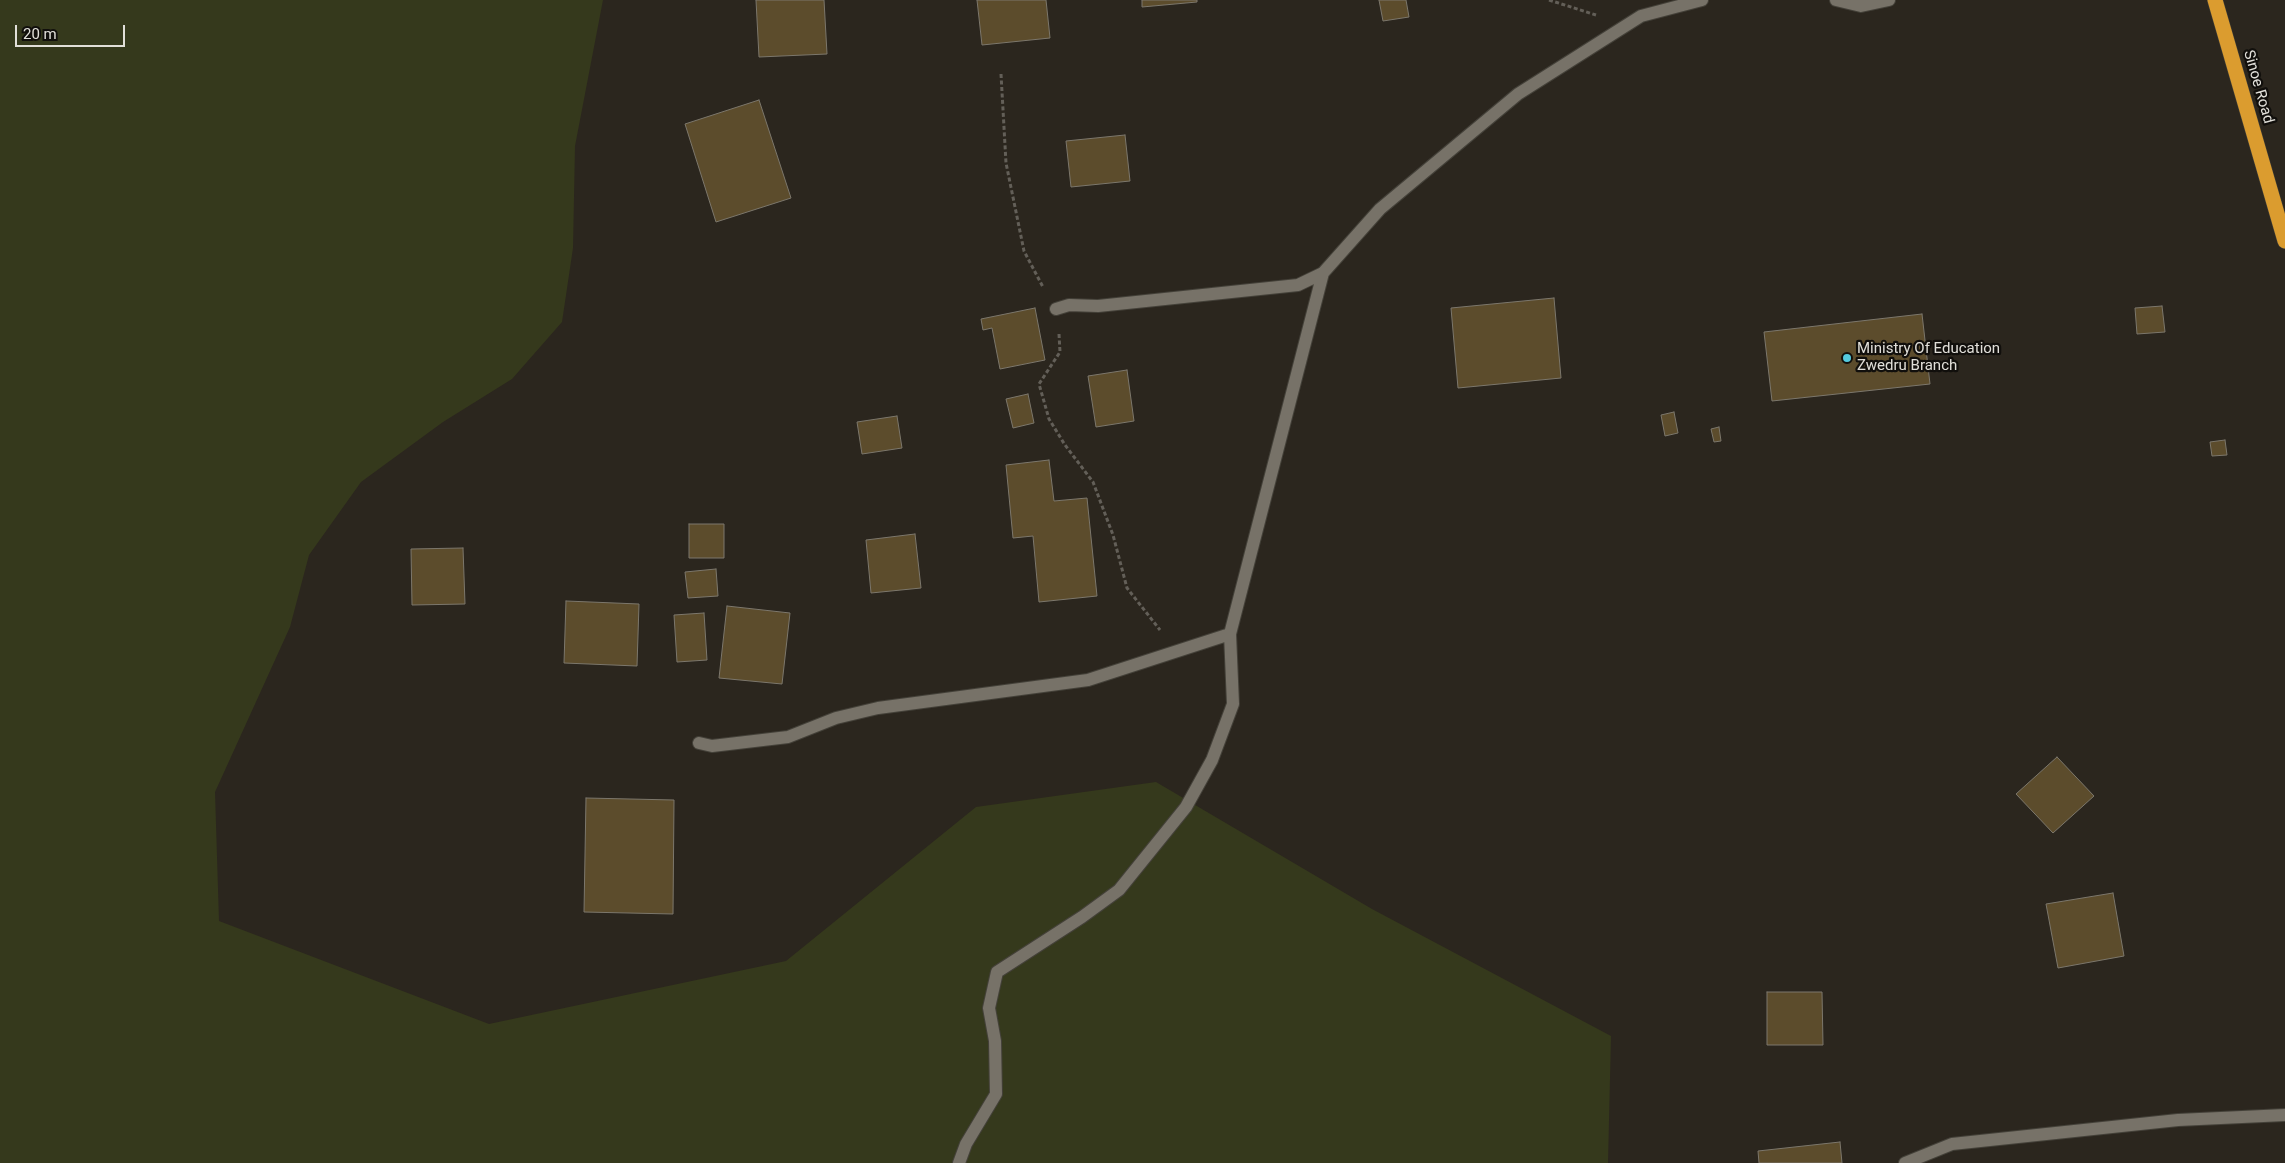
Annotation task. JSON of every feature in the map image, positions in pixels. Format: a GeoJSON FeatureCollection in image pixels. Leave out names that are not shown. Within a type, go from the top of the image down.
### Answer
{"type":"FeatureCollection","features":[{"type":"Feature","properties":{"kind":"highway","name":"Sinoe Road"},"geometry":{"type":"LineString","coordinates":[[2215,0],[2285,241]]}},
{"type":"Feature","properties":{"kind":"street"},"geometry":{"type":"LineString","coordinates":[[1056,309],[1069,305],[1098,306],[1298,285],[1322,274],[1380,209],[1518,94],[1641,16],[1702,0]]}},
{"type":"Feature","properties":{"kind":"street"},"geometry":{"type":"LineString","coordinates":[[1836,0],[1861,6],[1889,0]]}},
{"type":"Feature","properties":{"kind":"street"},"geometry":{"type":"LineString","coordinates":[[959,1163],[966,1144],[996,1094],[995,1041],[989,1008],[997,972],[1082,917],[1119,890],[1186,807],[1212,760],[1233,704],[1230,634],[1322,274]]}},
{"type":"Feature","properties":{"kind":"street"},"geometry":{"type":"LineString","coordinates":[[699,744],[712,746],[788,736],[836,718],[878,708],[1088,680],[1230,634]]}},
{"type":"Feature","properties":{"kind":"street"},"geometry":{"type":"LineString","coordinates":[[1905,1163],[1952,1144],[2178,1120],[2285,1115]]}},
{"type":"Feature","properties":{"kind":"path"},"geometry":{"type":"LineString","coordinates":[[1549,0],[1602,17],[1641,16]]}},
{"type":"Feature","properties":{"kind":"path"},"geometry":{"type":"LineString","coordinates":[[1001,74],[1006,163],[1024,251],[1056,309],[1060,352],[1039,384],[1049,419],[1065,445],[1093,482],[1113,535],[1127,588],[1160,630],[1183,649]]}},
{"type":"Feature","properties":{"kind":"green space"},"geometry":{"type":"Polygon","coordinates":[[[0,0],[603,0],[575,146],[573,248],[562,322],[512,379],[443,422],[361,482],[309,555],[290,627],[215,792],[219,921],[489,1024],[786,961],[976,807],[1156,782],[1372,909],[1611,1036],[1608,1163],[0,1163],[0,0]]]}},
{"type":"Feature","properties":{"kind":"building"},"geometry":{"type":"Polygon","coordinates":[[[756,0],[824,0],[827,54],[759,57],[756,0]]]}},
{"type":"Feature","properties":{"kind":"building"},"geometry":{"type":"Polygon","coordinates":[[[977,0],[1046,0],[1050,38],[982,45],[977,0]]]}},
{"type":"Feature","properties":{"kind":"building"},"geometry":{"type":"Polygon","coordinates":[[[1142,0],[1197,0],[1197,2],[1142,7],[1142,0]]]}},
{"type":"Feature","properties":{"kind":"building"},"geometry":{"type":"Polygon","coordinates":[[[1379,0],[1406,0],[1409,17],[1383,21],[1379,0]]]}},
{"type":"Feature","properties":{"kind":"building"},"geometry":{"type":"Polygon","coordinates":[[[759,100],[791,198],[716,222],[685,124],[759,100]]]}},
{"type":"Feature","properties":{"kind":"building"},"geometry":{"type":"Polygon","coordinates":[[[1125,135],[1130,181],[1071,187],[1066,141],[1125,135]]]}},
{"type":"Feature","properties":{"kind":"building"},"geometry":{"type":"Polygon","coordinates":[[[1554,298],[1561,378],[1458,388],[1451,308],[1554,298]]]}},
{"type":"Feature","properties":{"kind":"building"},"geometry":{"type":"Polygon","coordinates":[[[2162,306],[2165,332],[2137,334],[2135,308],[2162,306]]]}},
{"type":"Feature","properties":{"kind":"building"},"geometry":{"type":"Polygon","coordinates":[[[1035,308],[1045,360],[1000,369],[992,328],[983,330],[981,319],[1035,308]]]}},
{"type":"Feature","properties":{"kind":"building","name":"Ministry Of Education Zwedru Branch"},"geometry":{"type":"Polygon","coordinates":[[[1922,314],[1930,384],[1772,401],[1764,332],[1922,314]]]}},
{"type":"Feature","properties":{"kind":"building"},"geometry":{"type":"Polygon","coordinates":[[[1127,370],[1134,421],[1096,427],[1088,376],[1127,370]]]}},
{"type":"Feature","properties":{"kind":"building"},"geometry":{"type":"Polygon","coordinates":[[[1028,394],[1034,423],[1013,428],[1006,399],[1028,394]]]}},
{"type":"Feature","properties":{"kind":"building"},"geometry":{"type":"Polygon","coordinates":[[[1674,412],[1678,433],[1665,436],[1661,415],[1674,412]]]}},
{"type":"Feature","properties":{"kind":"building"},"geometry":{"type":"Polygon","coordinates":[[[897,416],[902,448],[862,454],[857,422],[897,416]]]}},
{"type":"Feature","properties":{"kind":"building"},"geometry":{"type":"Polygon","coordinates":[[[1719,427],[1721,441],[1714,442],[1711,429],[1719,427]]]}},
{"type":"Feature","properties":{"kind":"building"},"geometry":{"type":"Polygon","coordinates":[[[2225,440],[2227,455],[2212,456],[2210,442],[2225,440]]]}},
{"type":"Feature","properties":{"kind":"building"},"geometry":{"type":"Polygon","coordinates":[[[1049,460],[1054,501],[1087,498],[1097,596],[1039,602],[1033,536],[1013,538],[1006,465],[1049,460]]]}},
{"type":"Feature","properties":{"kind":"building"},"geometry":{"type":"Polygon","coordinates":[[[689,524],[724,524],[724,558],[689,558],[689,524]]]}},
{"type":"Feature","properties":{"kind":"building"},"geometry":{"type":"Polygon","coordinates":[[[915,534],[921,588],[871,593],[866,540],[915,534]]]}},
{"type":"Feature","properties":{"kind":"building"},"geometry":{"type":"Polygon","coordinates":[[[463,548],[465,604],[412,605],[411,549],[463,548]]]}},
{"type":"Feature","properties":{"kind":"building"},"geometry":{"type":"Polygon","coordinates":[[[716,569],[718,596],[688,598],[685,572],[716,569]]]}},
{"type":"Feature","properties":{"kind":"building"},"geometry":{"type":"Polygon","coordinates":[[[566,601],[639,604],[637,666],[564,663],[566,601]]]}},
{"type":"Feature","properties":{"kind":"building"},"geometry":{"type":"Polygon","coordinates":[[[727,606],[790,613],[782,684],[719,678],[727,606]]]}},
{"type":"Feature","properties":{"kind":"building"},"geometry":{"type":"Polygon","coordinates":[[[704,613],[707,660],[677,662],[674,615],[704,613]]]}},
{"type":"Feature","properties":{"kind":"building"},"geometry":{"type":"Polygon","coordinates":[[[2057,757],[2094,796],[2053,833],[2016,794],[2057,757]]]}},
{"type":"Feature","properties":{"kind":"building"},"geometry":{"type":"Polygon","coordinates":[[[586,798],[674,800],[673,914],[584,912],[586,798]]]}},
{"type":"Feature","properties":{"kind":"building"},"geometry":{"type":"Polygon","coordinates":[[[2113,893],[2124,956],[2058,968],[2046,904],[2113,893]]]}},
{"type":"Feature","properties":{"kind":"building"},"geometry":{"type":"Polygon","coordinates":[[[1767,992],[1822,992],[1823,1045],[1767,1045],[1767,992]]]}},
{"type":"Feature","properties":{"kind":"building"},"geometry":{"type":"Polygon","coordinates":[[[1840,1142],[1842,1163],[1759,1163],[1758,1151],[1840,1142]]]}},
{"type":"Feature","properties":{"kind":"place","name":"Ministry Of Education Zwedru Branch"},"geometry":{"type":"Point","coordinates":[1847,358]}}]}
